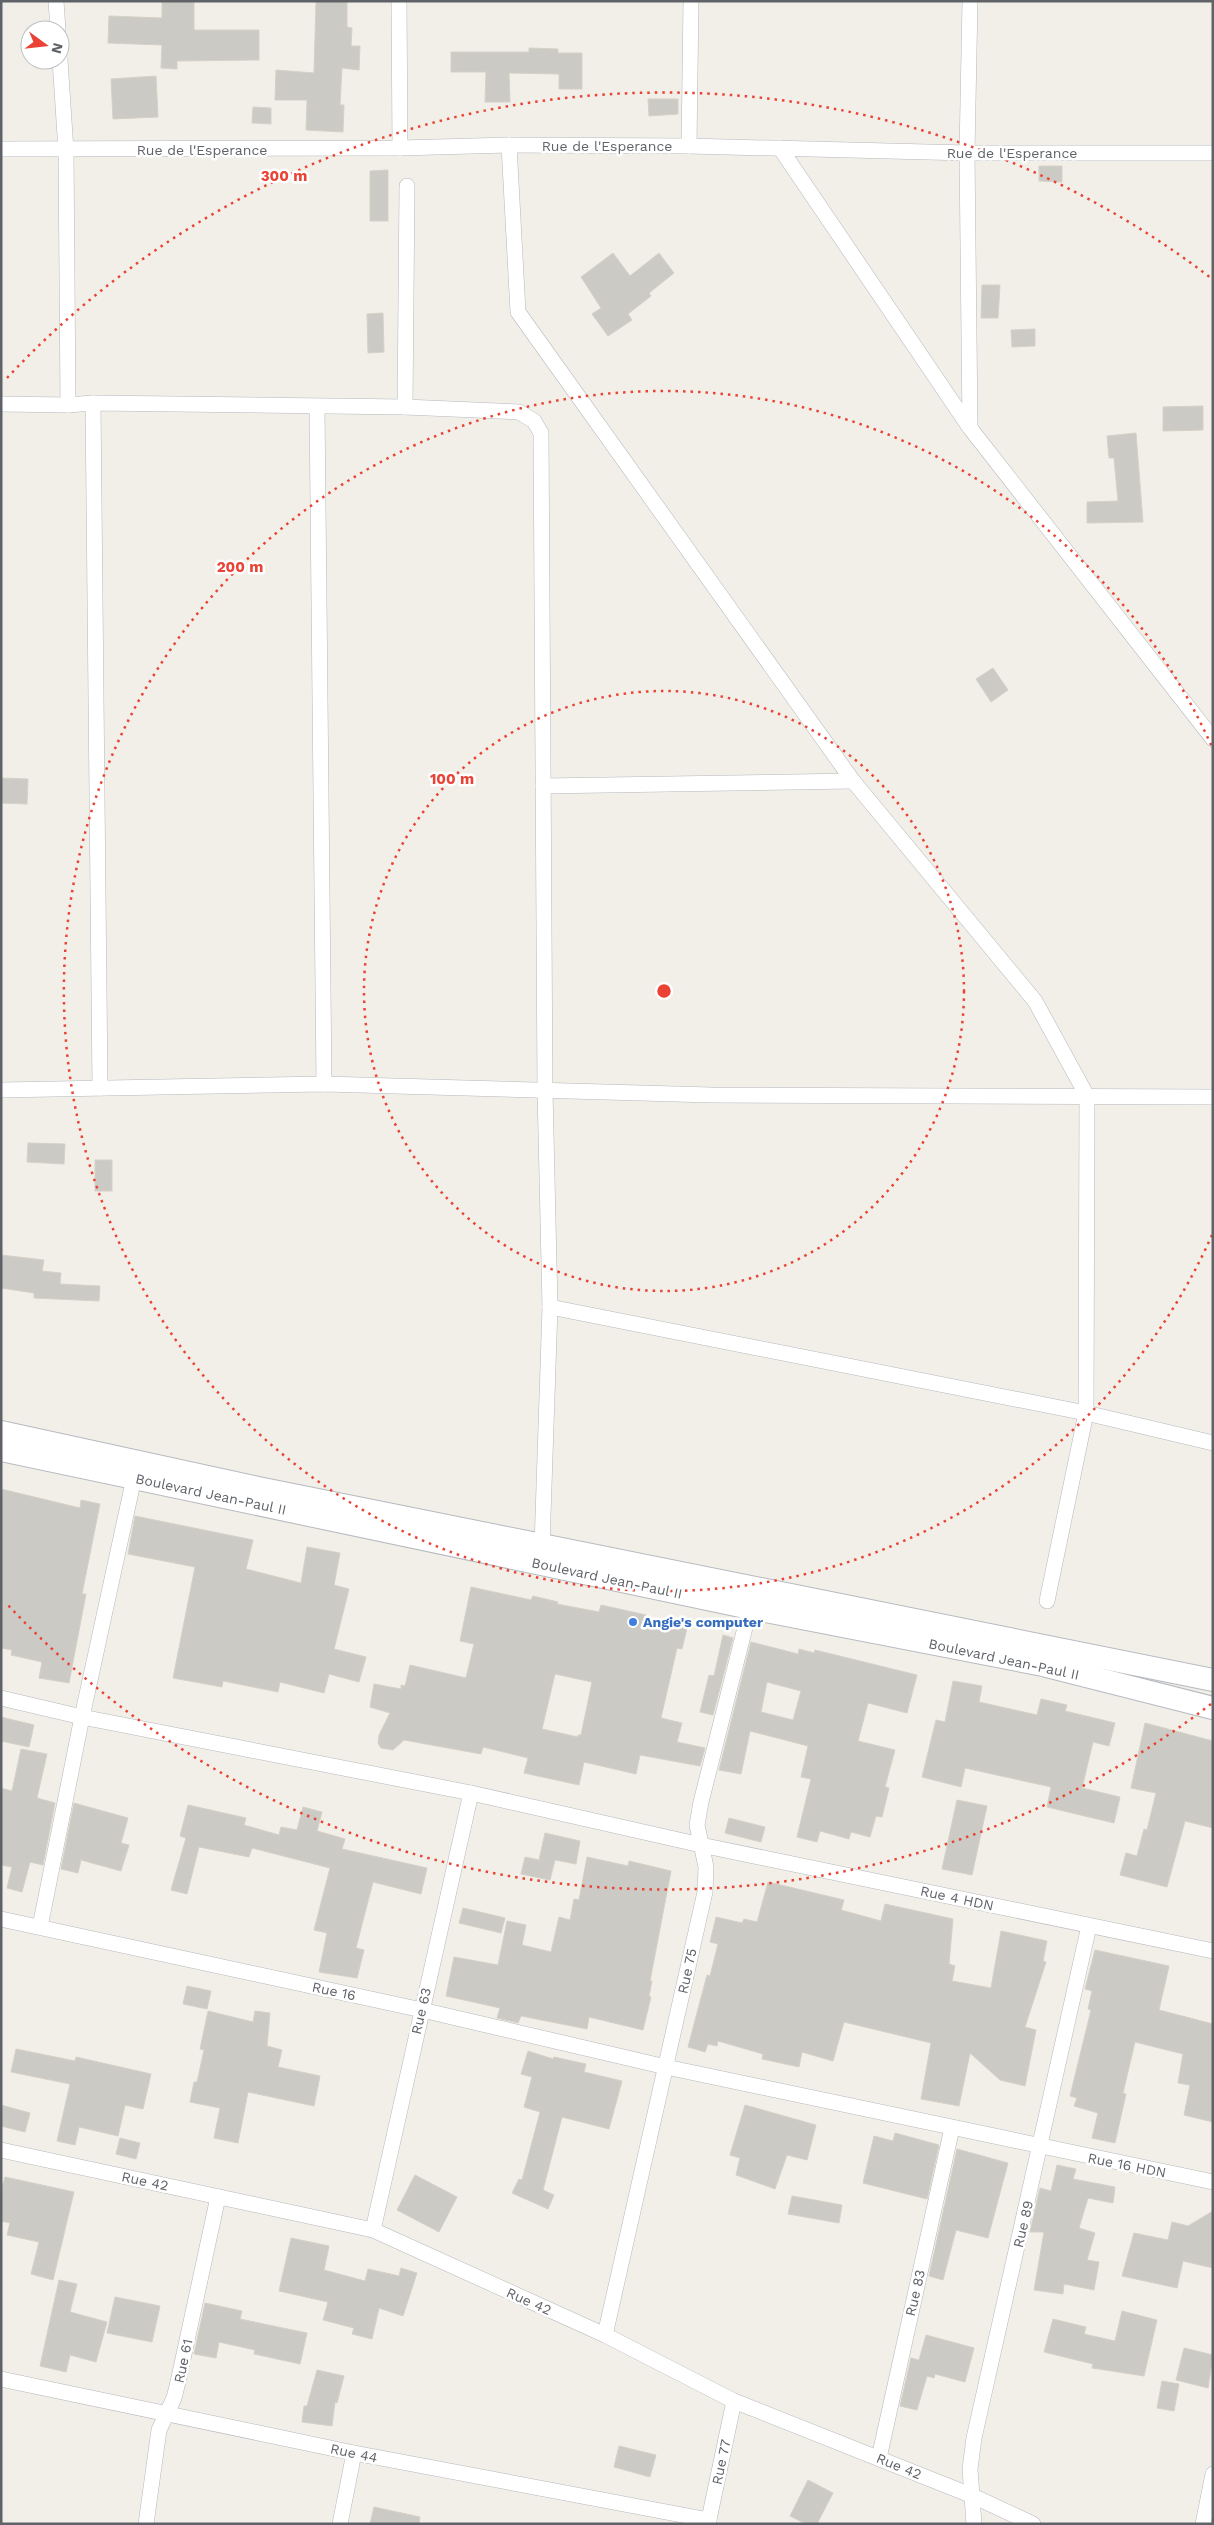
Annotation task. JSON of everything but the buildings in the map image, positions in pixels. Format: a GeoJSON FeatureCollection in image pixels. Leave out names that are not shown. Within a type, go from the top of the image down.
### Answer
{"type":"FeatureCollection","features":[{"type":"Feature","properties":{"kind":"main road","name":"Boulevard Jean-Paul II"},"geometry":{"type":"LineString","coordinates":[[1,1432],[542,1546],[1213,1680]]}},
{"type":"Feature","properties":{"kind":"main road","name":"Boulevard Jean-Paul II"},"geometry":{"type":"LineString","coordinates":[[1,1450],[750,1608],[1043,1665],[1213,1708]]}},
{"type":"Feature","properties":{"kind":"street"},"geometry":{"type":"LineString","coordinates":[[399,1],[400,148]]}},
{"type":"Feature","properties":{"kind":"street"},"geometry":{"type":"LineString","coordinates":[[689,146],[691,1]]}},
{"type":"Feature","properties":{"kind":"street"},"geometry":{"type":"LineString","coordinates":[[970,1],[967,153],[970,428]]}},
{"type":"Feature","properties":{"kind":"street"},"geometry":{"type":"LineString","coordinates":[[56,2],[57,20]]}},
{"type":"Feature","properties":{"kind":"street"},"geometry":{"type":"LineString","coordinates":[[61,70],[66,151],[68,405]]}},
{"type":"Feature","properties":{"kind":"street"},"geometry":{"type":"LineString","coordinates":[[509,145],[518,312],[853,782],[1035,1001],[1087,1096],[1086,1413],[1047,1601]]}},
{"type":"Feature","properties":{"kind":"street","name":"Rue de l'Esperance"},"geometry":{"type":"LineString","coordinates":[[1,149],[66,151],[400,148],[509,145],[689,146],[967,153],[1213,153]]}},
{"type":"Feature","properties":{"kind":"street"},"geometry":{"type":"LineString","coordinates":[[780,148],[970,428],[1213,739]]}},
{"type":"Feature","properties":{"kind":"street"},"geometry":{"type":"LineString","coordinates":[[405,408],[407,186]]}},
{"type":"Feature","properties":{"kind":"street"},"geometry":{"type":"LineString","coordinates":[[93,403],[100,1088]]}},
{"type":"Feature","properties":{"kind":"street"},"geometry":{"type":"LineString","coordinates":[[1,404],[68,405],[93,403],[405,408],[519,412],[534,421],[541,433],[545,1090],[550,1307],[542,1546]]}},
{"type":"Feature","properties":{"kind":"street"},"geometry":{"type":"LineString","coordinates":[[317,407],[324,1084]]}},
{"type":"Feature","properties":{"kind":"street"},"geometry":{"type":"LineString","coordinates":[[544,786],[853,782]]}},
{"type":"Feature","properties":{"kind":"street"},"geometry":{"type":"LineString","coordinates":[[1,1090],[324,1084],[711,1095],[1213,1097]]}},
{"type":"Feature","properties":{"kind":"street"},"geometry":{"type":"LineString","coordinates":[[550,1307],[1086,1413],[1213,1443]]}},
{"type":"Feature","properties":{"kind":"street"},"geometry":{"type":"LineString","coordinates":[[40,1927],[82,1717],[134,1478]]}},
{"type":"Feature","properties":{"kind":"street","name":"Rue 75"},"geometry":{"type":"LineString","coordinates":[[605,2335],[704,1892],[706,1866],[697,1825],[701,1802],[750,1608]]}},
{"type":"Feature","properties":{"kind":"street","name":"Rue 4 HDN"},"geometry":{"type":"LineString","coordinates":[[1,1698],[82,1717],[471,1793],[701,1845],[1213,1951]]}},
{"type":"Feature","properties":{"kind":"street","name":"Rue 63"},"geometry":{"type":"LineString","coordinates":[[373,2230],[471,1793]]}},
{"type":"Feature","properties":{"kind":"street","name":"Rue 16"},"geometry":{"type":"LineString","coordinates":[[1,1919],[422,2010],[666,2067],[952,2128]]}},
{"type":"Feature","properties":{"kind":"street","name":"Rue 89"},"geometry":{"type":"LineString","coordinates":[[974,2524],[970,2469],[974,2438],[1041,2148],[1089,1926]]}},
{"type":"Feature","properties":{"kind":"street","name":"Rue 16 HDN"},"geometry":{"type":"LineString","coordinates":[[952,2128],[1041,2148],[1213,2182]]}},
{"type":"Feature","properties":{"kind":"street","name":"Rue 83"},"geometry":{"type":"LineString","coordinates":[[879,2458],[952,2128]]}},
{"type":"Feature","properties":{"kind":"street","name":"Rue 42"},"geometry":{"type":"LineString","coordinates":[[1,2150],[373,2230],[605,2335],[734,2401],[973,2496],[1033,2524]]}},
{"type":"Feature","properties":{"kind":"street","name":"Rue 61"},"geometry":{"type":"LineString","coordinates":[[146,2524],[154,2452],[159,2430],[174,2398],[218,2197]]}},
{"type":"Feature","properties":{"kind":"street","name":"Rue 44"},"geometry":{"type":"LineString","coordinates":[[1,2379],[167,2412],[354,2453],[709,2522]]}},
{"type":"Feature","properties":{"kind":"street","name":"Rue 77"},"geometry":{"type":"LineString","coordinates":[[709,2522],[734,2401]]}},
{"type":"Feature","properties":{"kind":"street"},"geometry":{"type":"LineString","coordinates":[[340,2524],[354,2453]]}},
{"type":"Feature","properties":{"kind":"street"},"geometry":{"type":"LineString","coordinates":[[1203,2524],[1213,2474]]}},
{"type":"Feature","properties":{"kind":"place","name":"Angie's computer"},"geometry":{"type":"Point","coordinates":[633,1622]}}]}
